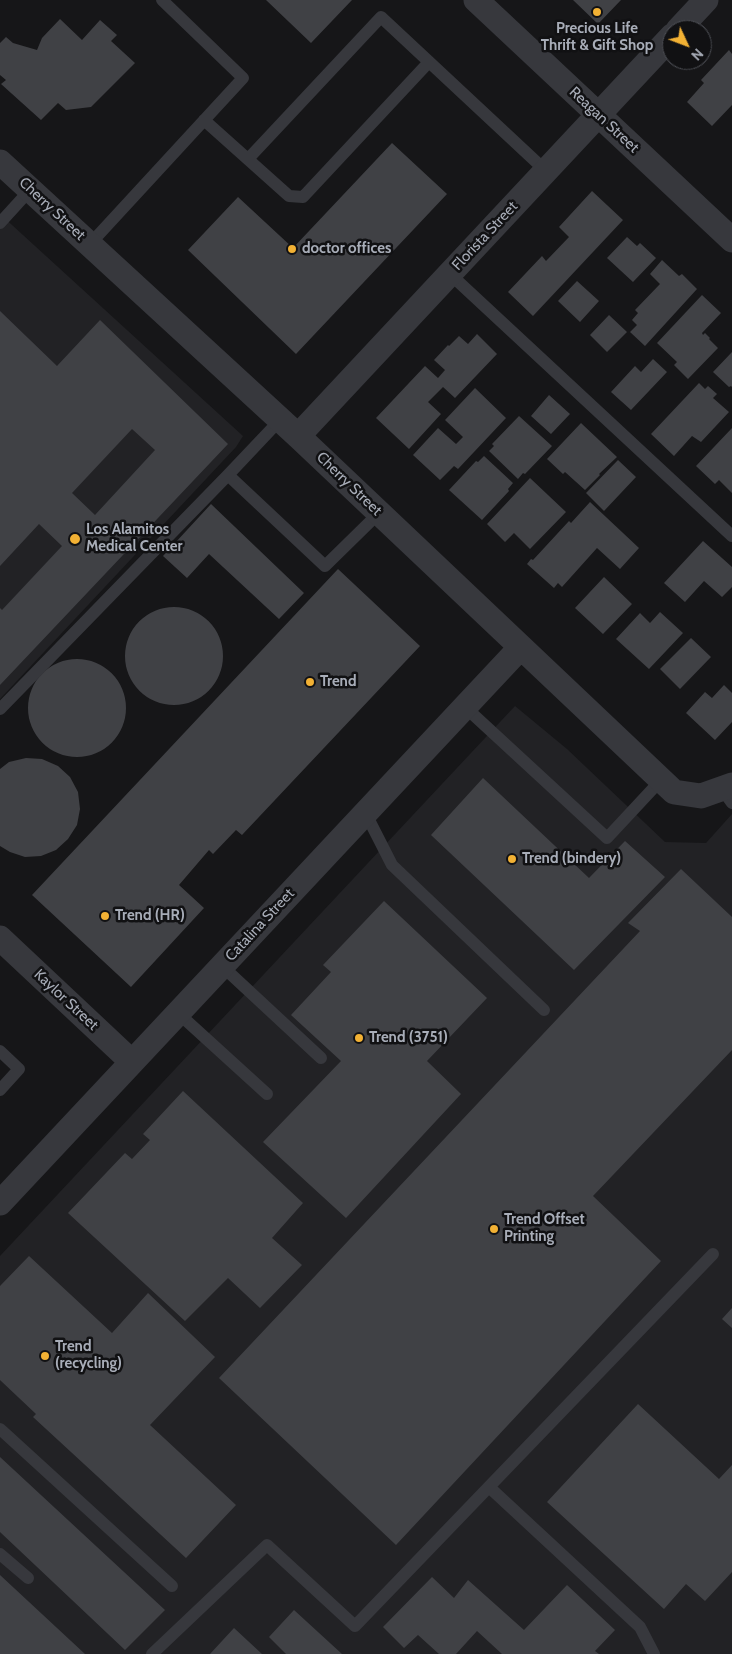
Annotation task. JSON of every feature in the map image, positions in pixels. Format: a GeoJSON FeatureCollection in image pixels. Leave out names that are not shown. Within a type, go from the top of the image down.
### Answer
{"type":"FeatureCollection","features":[{"type":"Feature","properties":{"kind":"street","name":"Reagan Street"},"geometry":{"type":"LineString","coordinates":[[476,0],[732,240]]}},
{"type":"Feature","properties":{"kind":"street"},"geometry":{"type":"LineString","coordinates":[[687,20],[706,0]]}},
{"type":"Feature","properties":{"kind":"street","name":"Florista Street"},"geometry":{"type":"LineString","coordinates":[[298,436],[662,47]]}},
{"type":"Feature","properties":{"kind":"street","name":"Cherry Street"},"geometry":{"type":"LineString","coordinates":[[0,162],[298,436],[674,792],[722,793]]}},
{"type":"Feature","properties":{"kind":"street","name":"Catalina Street"},"geometry":{"type":"LineString","coordinates":[[0,1203],[520,647]]}},
{"type":"Feature","properties":{"kind":"street","name":"Kaylor Street"},"geometry":{"type":"LineString","coordinates":[[0,938],[132,1062]]}},
{"type":"Feature","properties":{"kind":"lane"},"geometry":{"type":"LineString","coordinates":[[90,244],[243,78],[162,0]]}},
{"type":"Feature","properties":{"kind":"lane"},"geometry":{"type":"LineString","coordinates":[[248,159],[381,17],[546,171]]}},
{"type":"Feature","properties":{"kind":"lane"},"geometry":{"type":"LineString","coordinates":[[204,120],[289,196],[303,197],[429,62]]}},
{"type":"Feature","properties":{"kind":"lane"},"geometry":{"type":"LineString","coordinates":[[0,223],[30,190]]}},
{"type":"Feature","properties":{"kind":"lane"},"geometry":{"type":"LineString","coordinates":[[450,274],[732,536]]}},
{"type":"Feature","properties":{"kind":"lane"},"geometry":{"type":"LineString","coordinates":[[0,709],[280,420]]}},
{"type":"Feature","properties":{"kind":"lane"},"geometry":{"type":"LineString","coordinates":[[228,475],[326,566],[379,513]]}},
{"type":"Feature","properties":{"kind":"lane"},"geometry":{"type":"LineString","coordinates":[[465,707],[606,838],[661,780]]}},
{"type":"Feature","properties":{"kind":"lane"},"geometry":{"type":"LineString","coordinates":[[365,812],[392,865],[544,1010]]}},
{"type":"Feature","properties":{"kind":"lane"},"geometry":{"type":"LineString","coordinates":[[222,966],[321,1058]]}},
{"type":"Feature","properties":{"kind":"lane"},"geometry":{"type":"LineString","coordinates":[[178,1013],[267,1094]]}},
{"type":"Feature","properties":{"kind":"lane"},"geometry":{"type":"LineString","coordinates":[[0,1051],[19,1069],[0,1090]]}},
{"type":"Feature","properties":{"kind":"lane"},"geometry":{"type":"LineString","coordinates":[[152,1654],[266,1545],[355,1626],[713,1254]]}},
{"type":"Feature","properties":{"kind":"lane"},"geometry":{"type":"LineString","coordinates":[[0,1429],[172,1586]]}},
{"type":"Feature","properties":{"kind":"lane"},"geometry":{"type":"LineString","coordinates":[[489,1486],[640,1627],[654,1654]]}},
{"type":"Feature","properties":{"kind":"lane"},"geometry":{"type":"LineString","coordinates":[[0,1554],[28,1578]]}},
{"type":"Feature","properties":{"kind":"shaded area","name":"Los Alamitos Medical Center"},"geometry":{"type":"Polygon","coordinates":[[[0,214],[243,436],[236,447],[0,699],[0,214]]]}},
{"type":"Feature","properties":{"kind":"shaded area"},"geometry":{"type":"Polygon","coordinates":[[[515,706],[567,749],[665,842],[706,843],[732,814],[732,1654],[0,1654],[0,1256],[515,706]]]}},
{"type":"Feature","properties":{"kind":"building"},"geometry":{"type":"Polygon","coordinates":[[[266,0],[352,0],[311,43],[266,0]]]}},
{"type":"Feature","properties":{"kind":"building","name":"Precious Life Thrift & Gift Shop"},"geometry":{"type":"Polygon","coordinates":[[[573,0],[621,0],[598,24],[573,0]]]}},
{"type":"Feature","properties":{"kind":"building"},"geometry":{"type":"Polygon","coordinates":[[[60,19],[82,40],[100,20],[117,35],[111,41],[135,63],[91,107],[66,110],[58,103],[41,120],[1,84],[6,80],[0,75],[0,43],[6,37],[13,43],[37,50],[42,38],[60,19]]]}},
{"type":"Feature","properties":{"kind":"building"},"geometry":{"type":"Polygon","coordinates":[[[729,50],[732,54],[732,105],[712,126],[687,102],[704,83],[701,80],[729,50]]]}},
{"type":"Feature","properties":{"kind":"building","name":"doctor offices"},"geometry":{"type":"Polygon","coordinates":[[[392,143],[447,194],[296,354],[188,250],[238,197],[293,248],[392,143]]]}},
{"type":"Feature","properties":{"kind":"building"},"geometry":{"type":"Polygon","coordinates":[[[592,191],[623,220],[533,316],[508,292],[542,256],[546,261],[569,237],[559,227],[592,191]]]}},
{"type":"Feature","properties":{"kind":"building"},"geometry":{"type":"Polygon","coordinates":[[[627,237],[637,246],[640,243],[656,258],[633,282],[607,258],[627,237]]]}},
{"type":"Feature","properties":{"kind":"building"},"geometry":{"type":"Polygon","coordinates":[[[662,260],[679,276],[682,274],[697,289],[645,346],[630,332],[637,325],[632,320],[638,313],[635,310],[660,284],[650,274],[662,260]]]}},
{"type":"Feature","properties":{"kind":"building"},"geometry":{"type":"Polygon","coordinates":[[[577,281],[599,301],[580,322],[558,301],[577,281]]]}},
{"type":"Feature","properties":{"kind":"building"},"geometry":{"type":"Polygon","coordinates":[[[702,295],[721,313],[702,333],[703,335],[705,333],[718,348],[688,379],[674,365],[677,362],[657,343],[702,295]]]}},
{"type":"Feature","properties":{"kind":"building","name":"Los Alamitos Medical Center"},"geometry":{"type":"Polygon","coordinates":[[[0,311],[57,366],[100,320],[228,444],[0,685],[0,608],[2,610],[62,546],[39,524],[0,566],[0,311]],[[132,429],[72,493],[95,515],[155,450],[132,429]]]}},
{"type":"Feature","properties":{"kind":"building"},"geometry":{"type":"Polygon","coordinates":[[[609,315],[627,332],[607,352],[590,335],[609,315]]]}},
{"type":"Feature","properties":{"kind":"building"},"geometry":{"type":"Polygon","coordinates":[[[477,334],[497,354],[455,398],[443,387],[428,402],[441,414],[409,449],[376,418],[425,366],[438,378],[445,370],[434,360],[448,345],[459,336],[468,344],[477,334]]]}},
{"type":"Feature","properties":{"kind":"building"},"geometry":{"type":"Polygon","coordinates":[[[732,352],[732,387],[729,387],[713,372],[732,352]]]}},
{"type":"Feature","properties":{"kind":"building"},"geometry":{"type":"Polygon","coordinates":[[[653,359],[667,372],[631,410],[611,392],[635,366],[641,372],[653,359]]]}},
{"type":"Feature","properties":{"kind":"building"},"geometry":{"type":"Polygon","coordinates":[[[699,383],[705,389],[708,386],[717,394],[713,398],[729,412],[701,442],[692,436],[674,456],[651,434],[699,383]]]}},
{"type":"Feature","properties":{"kind":"building"},"geometry":{"type":"Polygon","coordinates":[[[475,388],[506,418],[458,469],[454,466],[440,480],[413,455],[438,428],[456,444],[463,437],[445,420],[475,388]]]}},
{"type":"Feature","properties":{"kind":"building"},"geometry":{"type":"Polygon","coordinates":[[[549,395],[570,414],[551,434],[531,416],[549,395]]]}},
{"type":"Feature","properties":{"kind":"building"},"geometry":{"type":"Polygon","coordinates":[[[519,416],[552,446],[518,479],[489,451],[494,446],[492,444],[519,416]]]}},
{"type":"Feature","properties":{"kind":"building"},"geometry":{"type":"Polygon","coordinates":[[[581,423],[617,457],[585,490],[565,472],[563,474],[547,459],[581,423]]]}},
{"type":"Feature","properties":{"kind":"building"},"geometry":{"type":"Polygon","coordinates":[[[732,428],[732,493],[719,480],[715,484],[696,466],[732,428]]]}},
{"type":"Feature","properties":{"kind":"building"},"geometry":{"type":"Polygon","coordinates":[[[484,456],[513,483],[508,489],[509,491],[482,520],[449,490],[476,461],[478,462],[484,456]]]}},
{"type":"Feature","properties":{"kind":"building"},"geometry":{"type":"Polygon","coordinates":[[[618,460],[636,477],[604,511],[586,493],[618,460]]]}},
{"type":"Feature","properties":{"kind":"building"},"geometry":{"type":"Polygon","coordinates":[[[530,478],[566,512],[530,549],[514,533],[505,542],[487,524],[530,478]]]}},
{"type":"Feature","properties":{"kind":"building"},"geometry":{"type":"Polygon","coordinates":[[[590,502],[639,548],[620,569],[597,548],[562,587],[558,583],[554,588],[527,564],[569,521],[571,523],[590,502]]]}},
{"type":"Feature","properties":{"kind":"building"},"geometry":{"type":"Polygon","coordinates":[[[211,504],[304,593],[279,619],[209,554],[187,578],[163,556],[211,504]]]}},
{"type":"Feature","properties":{"kind":"building"},"geometry":{"type":"Polygon","coordinates":[[[703,541],[732,567],[732,587],[722,597],[704,581],[685,602],[664,583],[703,541]]]}},
{"type":"Feature","properties":{"kind":"building"},"geometry":{"type":"Polygon","coordinates":[[[338,569],[420,646],[242,835],[236,830],[213,854],[209,850],[179,885],[204,908],[131,987],[32,895],[338,569]]]}},
{"type":"Feature","properties":{"kind":"building"},"geometry":{"type":"Polygon","coordinates":[[[604,577],[632,604],[603,634],[575,608],[604,577]]]}},
{"type":"Feature","properties":{"kind":"building"},"geometry":{"type":"Polygon","coordinates":[[[174,607],[193,611],[209,621],[219,637],[223,656],[219,675],[209,691],[193,701],[174,705],[155,701],[139,691],[129,675],[125,656],[129,637],[139,621],[155,611],[174,607]]]}},
{"type":"Feature","properties":{"kind":"building"},"geometry":{"type":"Polygon","coordinates":[[[660,612],[683,633],[649,669],[616,639],[640,613],[650,623],[660,612]]]}},
{"type":"Feature","properties":{"kind":"building"},"geometry":{"type":"Polygon","coordinates":[[[691,638],[711,657],[680,689],[660,669],[691,638]]]}},
{"type":"Feature","properties":{"kind":"building"},"geometry":{"type":"Polygon","coordinates":[[[77,659],[96,663],[112,673],[122,689],[126,708],[122,727],[112,743],[96,753],[77,757],[58,753],[42,743],[32,727],[28,708],[32,689],[42,673],[58,663],[77,659]]]}},
{"type":"Feature","properties":{"kind":"building"},"geometry":{"type":"Polygon","coordinates":[[[724,685],[732,693],[732,722],[715,740],[686,713],[705,692],[712,698],[724,685]]]}},
{"type":"Feature","properties":{"kind":"building"},"geometry":{"type":"Polygon","coordinates":[[[26,758],[42,759],[58,766],[70,777],[78,792],[80,809],[77,825],[68,839],[56,850],[41,856],[25,857],[0,846],[0,769],[9,762],[26,758]]]}},
{"type":"Feature","properties":{"kind":"building","name":"Trend (bindery)"},"geometry":{"type":"Polygon","coordinates":[[[483,778],[589,878],[625,841],[665,877],[574,970],[431,835],[483,778]]]}},
{"type":"Feature","properties":{"kind":"building","name":"Trend Offset Printing"},"geometry":{"type":"Polygon","coordinates":[[[681,869],[732,917],[732,1050],[593,1196],[661,1261],[396,1545],[219,1378],[640,931],[628,923],[681,869]]]}},
{"type":"Feature","properties":{"kind":"building"},"geometry":{"type":"Polygon","coordinates":[[[384,901],[487,998],[427,1061],[461,1094],[346,1218],[263,1142],[341,1061],[291,1015],[331,972],[323,965],[384,901]]]}},
{"type":"Feature","properties":{"kind":"building"},"geometry":{"type":"Polygon","coordinates":[[[183,1091],[303,1203],[272,1238],[302,1265],[260,1308],[228,1278],[185,1321],[68,1213],[125,1153],[132,1159],[150,1140],[143,1134],[183,1091]]]}},
{"type":"Feature","properties":{"kind":"building"},"geometry":{"type":"Polygon","coordinates":[[[29,1256],[112,1333],[148,1293],[215,1357],[150,1425],[236,1505],[186,1558],[33,1417],[36,1414],[0,1380],[0,1286],[29,1256]]]}},
{"type":"Feature","properties":{"kind":"building"},"geometry":{"type":"Polygon","coordinates":[[[732,1308],[732,1328],[722,1319],[732,1308]]]}},
{"type":"Feature","properties":{"kind":"building"},"geometry":{"type":"Polygon","coordinates":[[[638,1404],[719,1479],[732,1465],[732,1572],[705,1601],[686,1584],[664,1609],[547,1502],[638,1404]]]}},
{"type":"Feature","properties":{"kind":"building"},"geometry":{"type":"Polygon","coordinates":[[[0,1457],[165,1610],[125,1650],[0,1532],[0,1457]]]}},
{"type":"Feature","properties":{"kind":"building"},"geometry":{"type":"Polygon","coordinates":[[[0,1575],[85,1654],[0,1654],[0,1575]]]}},
{"type":"Feature","properties":{"kind":"building"},"geometry":{"type":"Polygon","coordinates":[[[432,1577],[454,1598],[468,1580],[524,1630],[567,1585],[615,1630],[595,1651],[599,1654],[502,1654],[477,1631],[456,1654],[439,1654],[418,1635],[404,1648],[383,1627],[432,1577]]]}},
{"type":"Feature","properties":{"kind":"building"},"geometry":{"type":"Polygon","coordinates":[[[294,1610],[342,1654],[286,1654],[269,1637],[294,1610]]]}},
{"type":"Feature","properties":{"kind":"building"},"geometry":{"type":"Polygon","coordinates":[[[234,1628],[262,1654],[210,1654],[234,1628]]]}},
{"type":"Feature","properties":{"kind":"place","name":"Precious Life Thrift & Gift Shop"},"geometry":{"type":"Point","coordinates":[597,12]}},
{"type":"Feature","properties":{"kind":"place","name":"doctor offices"},"geometry":{"type":"Point","coordinates":[292,249]}},
{"type":"Feature","properties":{"kind":"place","name":"Los Alamitos Medical Center"},"geometry":{"type":"Point","coordinates":[75,539]}},
{"type":"Feature","properties":{"kind":"place","name":"Trend"},"geometry":{"type":"Point","coordinates":[310,682]}},
{"type":"Feature","properties":{"kind":"place","name":"Trend (bindery)"},"geometry":{"type":"Point","coordinates":[512,859]}},
{"type":"Feature","properties":{"kind":"place","name":"Trend (HR)"},"geometry":{"type":"Point","coordinates":[105,916]}},
{"type":"Feature","properties":{"kind":"place","name":"Trend (3751)"},"geometry":{"type":"Point","coordinates":[359,1038]}},
{"type":"Feature","properties":{"kind":"place","name":"Trend Offset Printing"},"geometry":{"type":"Point","coordinates":[494,1229]}},
{"type":"Feature","properties":{"kind":"place","name":"Trend (recycling)"},"geometry":{"type":"Point","coordinates":[45,1356]}}]}
